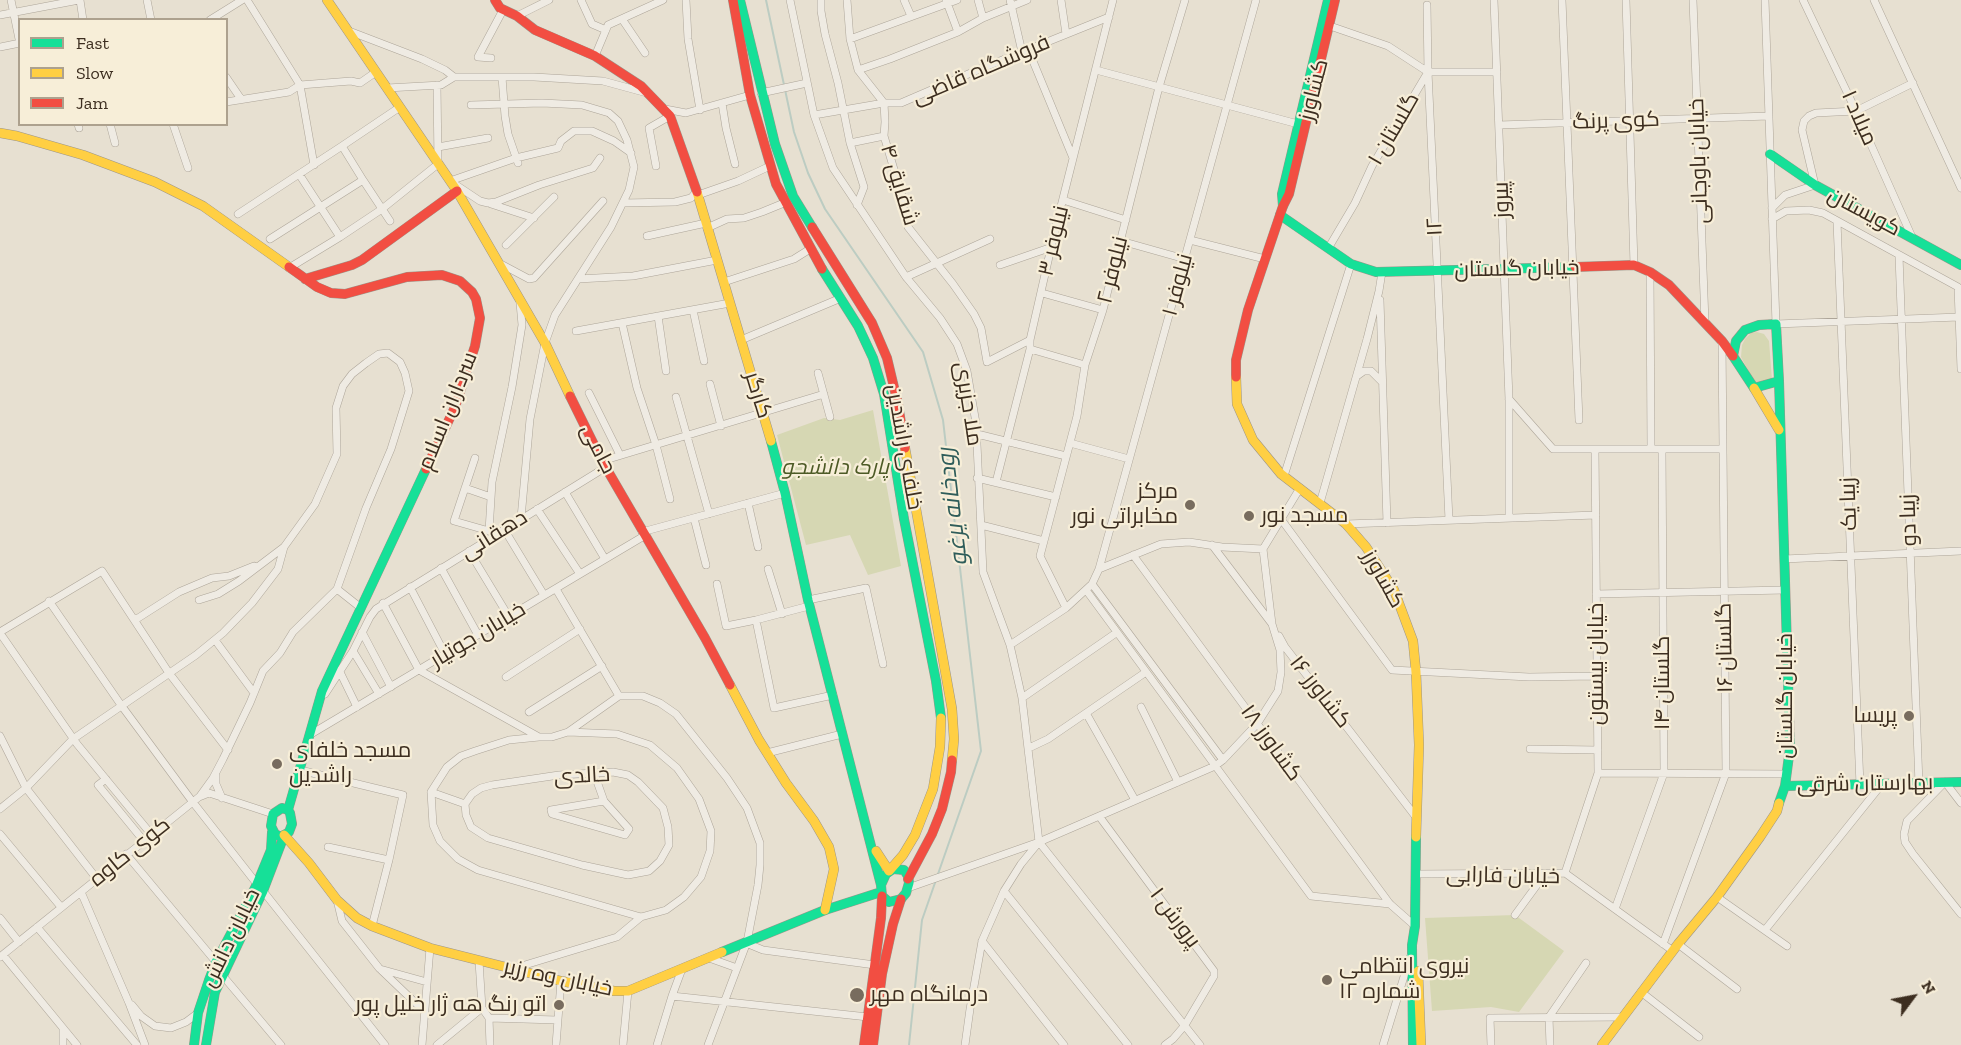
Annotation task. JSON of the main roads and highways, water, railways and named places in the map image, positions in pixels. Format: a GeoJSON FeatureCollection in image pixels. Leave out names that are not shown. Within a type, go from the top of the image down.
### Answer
{"type":"FeatureCollection","features":[{"type":"Feature","properties":{"kind":"waterway","name":"رودخانه یرغو"},"geometry":{"type":"LineString","coordinates":[[766,0],[794,132],[808,173],[825,209],[923,352],[943,420],[981,751],[938,874]]}},
{"type":"Feature","properties":{"kind":"waterway","name":"رودخانه یرغو"},"geometry":{"type":"LineString","coordinates":[[909,1045],[922,920],[936,880]]}},
{"type":"Feature","properties":{"kind":"place","name":"مرکز مخابراتی نور"},"geometry":{"type":"Point","coordinates":[1190,505]}},
{"type":"Feature","properties":{"kind":"place","name":"مسجد نور"},"geometry":{"type":"Point","coordinates":[1249,516]}},
{"type":"Feature","properties":{"kind":"place","name":"پریسا"},"geometry":{"type":"Point","coordinates":[1909,716]}},
{"type":"Feature","properties":{"kind":"place","name":"مسجد خلفای راشدین"},"geometry":{"type":"Point","coordinates":[277,764]}},
{"type":"Feature","properties":{"kind":"place","name":"نیروی انتظامی شماره ۱۲"},"geometry":{"type":"Point","coordinates":[1327,980]}},
{"type":"Feature","properties":{"kind":"place","name":"درمانگاه مهر"},"geometry":{"type":"Point","coordinates":[857,995]}},
{"type":"Feature","properties":{"kind":"place","name":"اتو رنگ هه ژار خلیل پور"},"geometry":{"type":"Point","coordinates":[559,1005]}},
{"type":"Feature","properties":{"kind":"park label","name":"پارک دانشجو"},"geometry":{"type":"Point","coordinates":[835,468]}}]}
